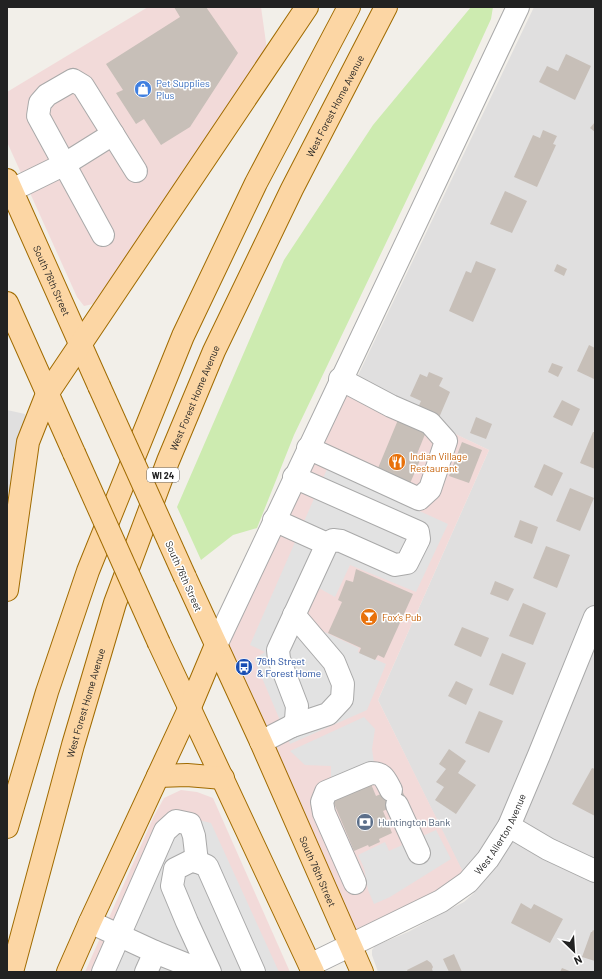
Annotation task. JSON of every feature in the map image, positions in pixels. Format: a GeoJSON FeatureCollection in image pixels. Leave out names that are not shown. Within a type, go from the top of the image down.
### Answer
{"type":"FeatureCollection","features":[{"type":"Feature","properties":{"kind":"main road"},"geometry":{"type":"LineString","coordinates":[[7,590],[28,442],[47,394],[81,346],[307,7]]}},
{"type":"Feature","properties":{"kind":"main road"},"geometry":{"type":"LineString","coordinates":[[7,827],[47,692],[88,571],[183,336],[256,183],[349,7]]}},
{"type":"Feature","properties":{"kind":"main road","name":"West Forest Home Avenue"},"geometry":{"type":"LineString","coordinates":[[12,972],[71,753],[115,603],[168,461],[217,344],[292,189],[386,7]]}},
{"type":"Feature","properties":{"kind":"main road","name":"South 76th Street"},"geometry":{"type":"LineString","coordinates":[[9,185],[185,577],[261,742],[362,972]]}},
{"type":"Feature","properties":{"kind":"main road"},"geometry":{"type":"LineString","coordinates":[[7,303],[159,643],[311,968]]}},
{"type":"Feature","properties":{"kind":"main road"},"geometry":{"type":"LineString","coordinates":[[68,972],[190,707],[216,645]]}},
{"type":"Feature","properties":{"kind":"main road"},"geometry":{"type":"LineString","coordinates":[[158,776],[188,775],[223,778]]}},
{"type":"Feature","properties":{"kind":"street"},"geometry":{"type":"LineString","coordinates":[[216,645],[340,379],[518,7]]}},
{"type":"Feature","properties":{"kind":"street"},"geometry":{"type":"LineString","coordinates":[[103,235],[38,116],[40,103],[47,95],[73,80],[83,86],[136,171]]}},
{"type":"Feature","properties":{"kind":"street"},"geometry":{"type":"LineString","coordinates":[[9,185],[65,164],[113,134]]}},
{"type":"Feature","properties":{"kind":"street"},"geometry":{"type":"LineString","coordinates":[[308,448],[419,499],[430,490],[446,440],[430,423],[391,406],[340,379]]}},
{"type":"Feature","properties":{"kind":"street"},"geometry":{"type":"LineString","coordinates":[[292,726],[296,720],[297,706],[279,659],[278,650],[327,544],[333,540],[341,541],[395,565],[407,563],[419,539],[418,532],[294,477]]}},
{"type":"Feature","properties":{"kind":"street"},"geometry":{"type":"LineString","coordinates":[[274,520],[327,544]]}},
{"type":"Feature","properties":{"kind":"street"},"geometry":{"type":"LineString","coordinates":[[261,742],[292,726],[328,714],[342,699],[343,684],[334,662],[294,615]]}},
{"type":"Feature","properties":{"kind":"street","name":"West Allerton Avenue"},"geometry":{"type":"LineString","coordinates":[[311,968],[351,946],[441,901],[468,882],[488,859],[509,826],[595,617]]}},
{"type":"Feature","properties":{"kind":"street"},"geometry":{"type":"LineString","coordinates":[[355,883],[324,813],[322,802],[326,792],[371,773],[379,773],[385,777],[419,853]]}},
{"type":"Feature","properties":{"kind":"street"},"geometry":{"type":"LineString","coordinates":[[103,972],[165,831],[176,821],[190,824],[194,836],[197,862]]}},
{"type":"Feature","properties":{"kind":"street"},"geometry":{"type":"LineString","coordinates":[[509,826],[548,849],[595,871]]}},
{"type":"Feature","properties":{"kind":"street"},"geometry":{"type":"LineString","coordinates":[[210,972],[172,886],[176,868],[193,860],[207,866],[254,972]]}},
{"type":"Feature","properties":{"kind":"street"},"geometry":{"type":"LineString","coordinates":[[90,922],[155,952],[205,972]]}},
{"type":"Feature","properties":{"kind":"street"},"geometry":{"type":"LineString","coordinates":[[146,972],[155,952]]}},
{"type":"Feature","properties":{"kind":"shaded area"},"geometry":{"type":"Polygon","coordinates":[[[148,7],[261,7],[267,50],[93,304],[84,306],[77,297],[7,142],[7,92],[148,7]]]}},
{"type":"Feature","properties":{"kind":"shaded area"},"geometry":{"type":"Polygon","coordinates":[[[534,7],[595,7],[595,972],[378,972],[372,955],[372,950],[375,946],[408,932],[464,902],[474,893],[378,700],[489,450],[353,386],[534,7]]]}},
{"type":"Feature","properties":{"kind":"shaded area"},"geometry":{"type":"Polygon","coordinates":[[[340,379],[489,450],[378,700],[468,882],[351,946],[216,645],[340,379]]]}},
{"type":"Feature","properties":{"kind":"shaded area"},"geometry":{"type":"Polygon","coordinates":[[[7,410],[25,414],[26,428],[7,551],[7,410]]]}},
{"type":"Feature","properties":{"kind":"shaded area"},"geometry":{"type":"Polygon","coordinates":[[[327,469],[448,524],[416,592],[350,565],[335,597],[317,587],[303,622],[359,648],[358,652],[386,664],[367,710],[290,744],[254,659],[265,652],[250,645],[327,469]]]}},
{"type":"Feature","properties":{"kind":"shaded area"},"geometry":{"type":"Polygon","coordinates":[[[364,717],[375,729],[372,749],[374,763],[331,783],[331,766],[305,765],[290,751],[364,717]]]}},
{"type":"Feature","properties":{"kind":"shaded area"},"geometry":{"type":"Polygon","coordinates":[[[181,790],[197,792],[213,798],[290,972],[85,972],[154,816],[164,798],[181,790]]]}},
{"type":"Feature","properties":{"kind":"shaded area"},"geometry":{"type":"Polygon","coordinates":[[[169,813],[211,823],[279,972],[98,972],[169,813]]]}},
{"type":"Feature","properties":{"kind":"shaded area"},"geometry":{"type":"Polygon","coordinates":[[[436,830],[451,859],[390,897],[374,904],[368,890],[364,868],[358,855],[385,842],[389,851],[436,830]]]}},
{"type":"Feature","properties":{"kind":"green space"},"geometry":{"type":"Polygon","coordinates":[[[471,7],[493,7],[491,19],[443,124],[294,435],[257,528],[233,535],[201,560],[177,507],[284,260],[373,125],[471,7]]]}},
{"type":"Feature","properties":{"kind":"building"},"geometry":{"type":"Polygon","coordinates":[[[174,7],[206,7],[238,53],[190,127],[161,145],[144,119],[136,124],[116,93],[123,90],[106,64],[180,17],[174,7]]]}},
{"type":"Feature","properties":{"kind":"building"},"geometry":{"type":"Polygon","coordinates":[[[566,54],[591,66],[575,100],[539,82],[547,66],[558,71],[566,54]]]}},
{"type":"Feature","properties":{"kind":"building"},"geometry":{"type":"Polygon","coordinates":[[[595,122],[595,132],[590,128],[595,122]]]}},
{"type":"Feature","properties":{"kind":"building"},"geometry":{"type":"Polygon","coordinates":[[[543,130],[557,136],[553,144],[556,145],[537,187],[514,177],[533,135],[540,138],[543,130]]]}},
{"type":"Feature","properties":{"kind":"building"},"geometry":{"type":"Polygon","coordinates":[[[505,191],[527,201],[512,233],[490,224],[505,191]]]}},
{"type":"Feature","properties":{"kind":"building"},"geometry":{"type":"Polygon","coordinates":[[[476,261],[496,269],[473,322],[449,311],[466,271],[471,273],[476,261]]]}},
{"type":"Feature","properties":{"kind":"building"},"geometry":{"type":"Polygon","coordinates":[[[557,264],[567,269],[564,276],[554,271],[557,264]]]}},
{"type":"Feature","properties":{"kind":"building"},"geometry":{"type":"Polygon","coordinates":[[[589,345],[595,348],[594,379],[577,371],[589,345]]]}},
{"type":"Feature","properties":{"kind":"building"},"geometry":{"type":"Polygon","coordinates":[[[552,363],[563,367],[558,377],[548,372],[552,363]]]}},
{"type":"Feature","properties":{"kind":"building"},"geometry":{"type":"Polygon","coordinates":[[[429,372],[443,378],[439,386],[450,392],[438,420],[417,410],[421,401],[410,396],[420,374],[427,377],[429,372]]]}},
{"type":"Feature","properties":{"kind":"building"},"geometry":{"type":"Polygon","coordinates":[[[562,400],[580,409],[572,426],[553,417],[562,400]]]}},
{"type":"Feature","properties":{"kind":"building"},"geometry":{"type":"Polygon","coordinates":[[[400,415],[428,427],[417,454],[421,458],[408,488],[376,473],[400,415]]]}},
{"type":"Feature","properties":{"kind":"building"},"geometry":{"type":"Polygon","coordinates":[[[476,417],[492,424],[486,439],[470,433],[476,417]]]}},
{"type":"Feature","properties":{"kind":"building"},"geometry":{"type":"Polygon","coordinates":[[[593,432],[595,432],[595,469],[580,463],[593,432]]]}},
{"type":"Feature","properties":{"kind":"building"},"geometry":{"type":"Polygon","coordinates":[[[462,442],[482,450],[469,483],[449,476],[462,442]]]}},
{"type":"Feature","properties":{"kind":"building"},"geometry":{"type":"Polygon","coordinates":[[[544,464],[563,473],[552,496],[534,487],[544,464]]]}},
{"type":"Feature","properties":{"kind":"building"},"geometry":{"type":"Polygon","coordinates":[[[570,488],[594,498],[580,531],[556,521],[570,488]]]}},
{"type":"Feature","properties":{"kind":"building"},"geometry":{"type":"Polygon","coordinates":[[[520,520],[538,527],[532,544],[514,537],[520,520]]]}},
{"type":"Feature","properties":{"kind":"building"},"geometry":{"type":"Polygon","coordinates":[[[546,546],[570,555],[557,588],[533,578],[546,546]]]}},
{"type":"Feature","properties":{"kind":"building","name":"Fox’s Pub"},"geometry":{"type":"Polygon","coordinates":[[[356,569],[413,594],[384,658],[378,655],[375,660],[359,653],[361,648],[328,633],[342,602],[338,600],[346,580],[353,582],[356,569]]]}},
{"type":"Feature","properties":{"kind":"building"},"geometry":{"type":"Polygon","coordinates":[[[495,581],[514,589],[508,601],[490,594],[495,581]]]}},
{"type":"Feature","properties":{"kind":"building"},"geometry":{"type":"Polygon","coordinates":[[[523,603],[546,613],[533,645],[509,636],[523,603]]]}},
{"type":"Feature","properties":{"kind":"building"},"geometry":{"type":"Polygon","coordinates":[[[462,627],[489,638],[481,657],[454,645],[462,627]]]}},
{"type":"Feature","properties":{"kind":"building"},"geometry":{"type":"Polygon","coordinates":[[[502,653],[526,663],[513,695],[489,685],[502,653]]]}},
{"type":"Feature","properties":{"kind":"building"},"geometry":{"type":"Polygon","coordinates":[[[456,681],[473,689],[466,705],[448,696],[456,681]]]}},
{"type":"Feature","properties":{"kind":"building"},"geometry":{"type":"Polygon","coordinates":[[[479,711],[503,721],[489,753],[465,743],[479,711]]]}},
{"type":"Feature","properties":{"kind":"building"},"geometry":{"type":"Polygon","coordinates":[[[449,749],[466,761],[458,773],[476,785],[456,814],[435,800],[444,787],[436,782],[446,769],[439,764],[449,749]]]}},
{"type":"Feature","properties":{"kind":"building"},"geometry":{"type":"Polygon","coordinates":[[[592,768],[595,769],[595,816],[572,804],[592,768]]]}},
{"type":"Feature","properties":{"kind":"building","name":"Huntington Bank"},"geometry":{"type":"Polygon","coordinates":[[[371,784],[376,796],[400,786],[407,801],[383,811],[392,833],[379,839],[380,842],[354,851],[333,801],[371,784]]]}},
{"type":"Feature","properties":{"kind":"building"},"geometry":{"type":"Polygon","coordinates":[[[521,903],[531,909],[534,904],[563,919],[550,943],[511,923],[521,903]]]}},
{"type":"Feature","properties":{"kind":"building"},"geometry":{"type":"Polygon","coordinates":[[[593,930],[595,931],[595,961],[582,957],[593,930]]]}},
{"type":"Feature","properties":{"kind":"building"},"geometry":{"type":"Polygon","coordinates":[[[454,954],[462,972],[449,972],[443,959],[454,954]]]}},
{"type":"Feature","properties":{"kind":"building"},"geometry":{"type":"Polygon","coordinates":[[[427,960],[433,967],[433,972],[408,972],[407,970],[427,960]]]}},
{"type":"Feature","properties":{"kind":"building"},"geometry":{"type":"Polygon","coordinates":[[[562,968],[572,972],[560,972],[562,968]]]}},
{"type":"Feature","properties":{"kind":"place","name":"Pet Supplies Plus"},"geometry":{"type":"Point","coordinates":[143,89]}},
{"type":"Feature","properties":{"kind":"place","name":"Indian Village Restaurant"},"geometry":{"type":"Point","coordinates":[397,462]}},
{"type":"Feature","properties":{"kind":"place","name":"Fox’s Pub"},"geometry":{"type":"Point","coordinates":[369,617]}},
{"type":"Feature","properties":{"kind":"place","name":"76th Street & Forest Home"},"geometry":{"type":"Point","coordinates":[244,667]}},
{"type":"Feature","properties":{"kind":"place","name":"Huntington Bank"},"geometry":{"type":"Point","coordinates":[365,822]}}]}
